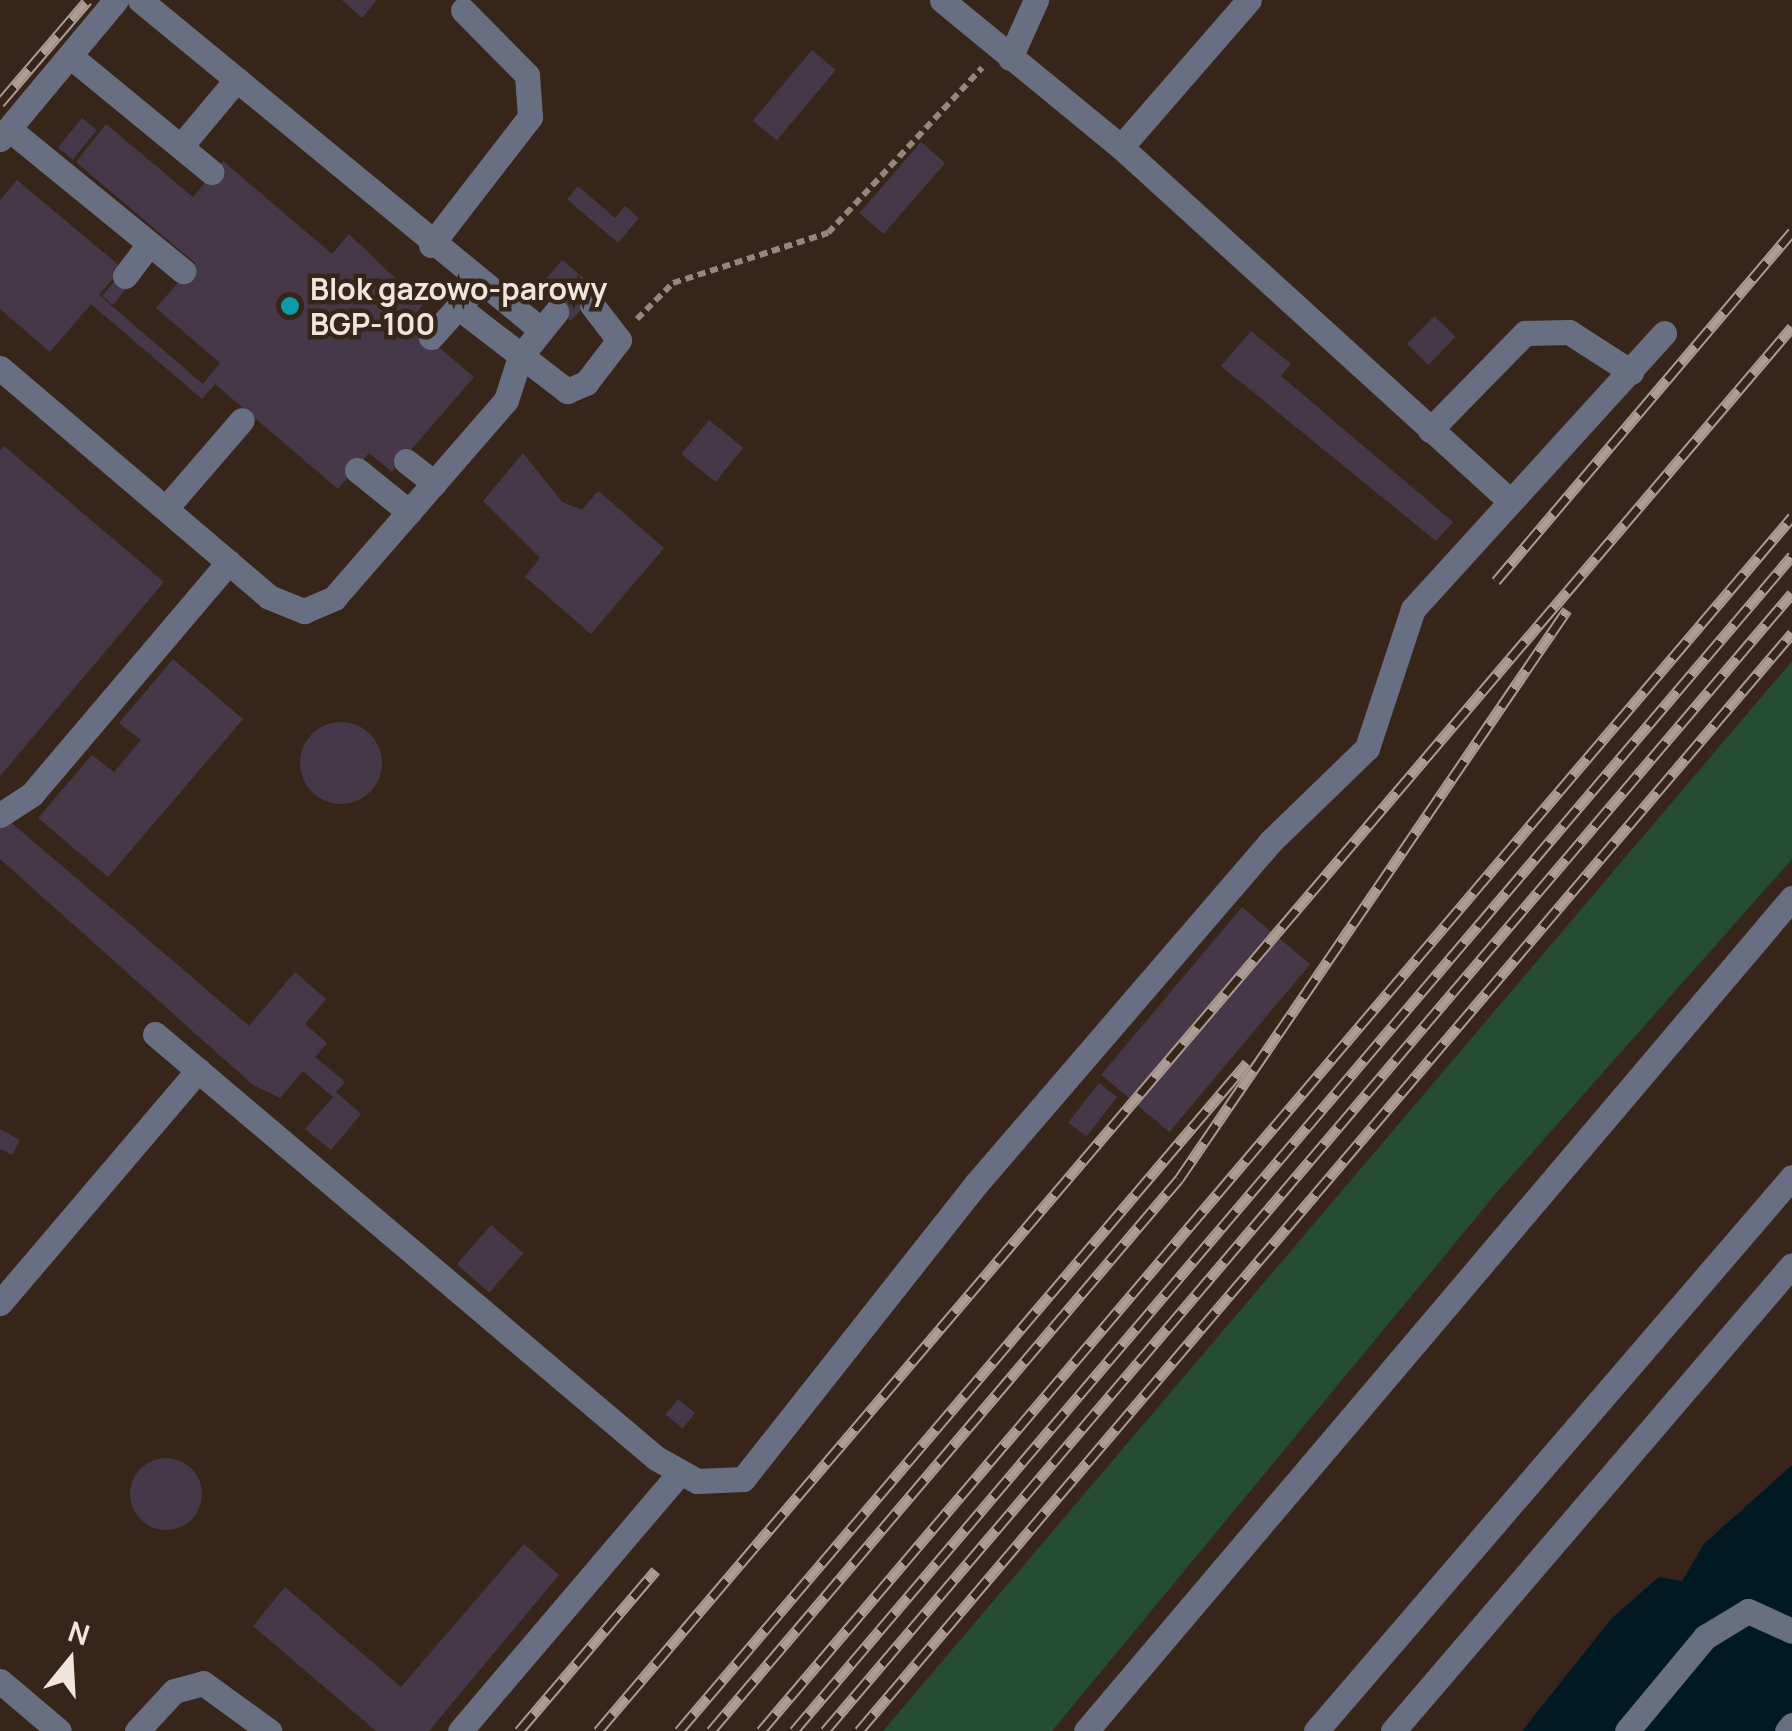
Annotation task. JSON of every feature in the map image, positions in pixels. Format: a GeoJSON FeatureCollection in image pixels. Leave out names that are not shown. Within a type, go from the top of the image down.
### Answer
{"type":"FeatureCollection","features":[{"type":"Feature","properties":{"kind":"lane"},"geometry":{"type":"LineString","coordinates":[[116,0],[4,134],[183,272]]}},
{"type":"Feature","properties":{"kind":"lane"},"geometry":{"type":"LineString","coordinates":[[0,368],[285,606],[320,607],[506,400],[520,357],[549,321],[478,284],[140,0]]}},
{"type":"Feature","properties":{"kind":"lane"},"geometry":{"type":"LineString","coordinates":[[942,0],[1121,148],[1509,500]]}},
{"type":"Feature","properties":{"kind":"lane"},"geometry":{"type":"LineString","coordinates":[[1005,53],[1036,0]]}},
{"type":"Feature","properties":{"kind":"lane"},"geometry":{"type":"LineString","coordinates":[[1121,148],[1249,0]]}},
{"type":"Feature","properties":{"kind":"lane"},"geometry":{"type":"LineString","coordinates":[[431,245],[530,117],[527,75],[462,10]]}},
{"type":"Feature","properties":{"kind":"lane"},"geometry":{"type":"LineString","coordinates":[[70,56],[212,172]]}},
{"type":"Feature","properties":{"kind":"lane"},"geometry":{"type":"LineString","coordinates":[[181,146],[237,79]]}},
{"type":"Feature","properties":{"kind":"lane"},"geometry":{"type":"LineString","coordinates":[[125,276],[149,244]]}},
{"type":"Feature","properties":{"kind":"lane"},"geometry":{"type":"LineString","coordinates":[[431,337],[478,284]]}},
{"type":"Feature","properties":{"kind":"lane"},"geometry":{"type":"LineString","coordinates":[[458,307],[555,386],[577,390],[619,340],[592,305]]}},
{"type":"Feature","properties":{"kind":"lane"},"geometry":{"type":"LineString","coordinates":[[1430,430],[1525,333],[1570,332],[1631,372]]}},
{"type":"Feature","properties":{"kind":"lane"},"geometry":{"type":"LineString","coordinates":[[154,1034],[679,1474],[731,1484],[774,1447],[989,1170],[1270,842],[1367,748],[1403,626],[1509,500],[1664,333]]}},
{"type":"Feature","properties":{"kind":"lane"},"geometry":{"type":"LineString","coordinates":[[166,508],[242,420]]}},
{"type":"Feature","properties":{"kind":"lane"},"geometry":{"type":"LineString","coordinates":[[406,461],[434,483]]}},
{"type":"Feature","properties":{"kind":"lane"},"geometry":{"type":"LineString","coordinates":[[357,470],[409,512]]}},
{"type":"Feature","properties":{"kind":"lane"},"geometry":{"type":"LineString","coordinates":[[0,815],[32,794],[230,562]]}},
{"type":"Feature","properties":{"kind":"lane"},"geometry":{"type":"LineString","coordinates":[[1086,1731],[1792,898]]}},
{"type":"Feature","properties":{"kind":"lane"},"geometry":{"type":"LineString","coordinates":[[0,1303],[198,1070]]}},
{"type":"Feature","properties":{"kind":"lane"},"geometry":{"type":"LineString","coordinates":[[1316,1731],[1792,1176]]}},
{"type":"Feature","properties":{"kind":"lane"},"geometry":{"type":"LineString","coordinates":[[1394,1731],[1792,1265]]}},
{"type":"Feature","properties":{"kind":"lane"},"geometry":{"type":"LineString","coordinates":[[460,1731],[679,1474]]}},
{"type":"Feature","properties":{"kind":"lane"},"geometry":{"type":"LineString","coordinates":[[1627,1731],[1705,1637],[1748,1611],[1792,1631]]}},
{"type":"Feature","properties":{"kind":"lane"},"geometry":{"type":"LineString","coordinates":[[0,1682],[58,1731]]}},
{"type":"Feature","properties":{"kind":"lane"},"geometry":{"type":"LineString","coordinates":[[137,1731],[174,1691],[203,1682],[268,1731]]}},
{"type":"Feature","properties":{"kind":"lane"},"geometry":{"type":"LineString","coordinates":[[1787,1731],[1792,1725]]}},
{"type":"Feature","properties":{"kind":"path"},"geometry":{"type":"LineString","coordinates":[[619,340],[673,282],[828,233],[1005,53]]}},
{"type":"Feature","properties":{"kind":"green space"},"geometry":{"type":"Polygon","coordinates":[[[1792,661],[1792,859],[1498,1191],[1052,1731],[883,1731],[1792,661]]]}},
{"type":"Feature","properties":{"kind":"water"},"geometry":{"type":"Polygon","coordinates":[[[1792,1465],[1792,1731],[1522,1731],[1612,1618],[1659,1577],[1682,1581],[1704,1544],[1792,1465]]]}},
{"type":"Feature","properties":{"kind":"building"},"geometry":{"type":"Polygon","coordinates":[[[342,0],[377,0],[362,18],[342,0]]]}},
{"type":"Feature","properties":{"kind":"building"},"geometry":{"type":"Polygon","coordinates":[[[812,50],[836,70],[777,140],[753,120],[812,50]]]}},
{"type":"Feature","properties":{"kind":"building"},"geometry":{"type":"Polygon","coordinates":[[[82,118],[97,130],[73,159],[58,148],[82,118]]]}},
{"type":"Feature","properties":{"kind":"building","name":"Blok gazowo-parowy BGP-100"},"geometry":{"type":"Polygon","coordinates":[[[106,124],[193,197],[223,161],[332,254],[349,234],[423,305],[409,322],[474,377],[392,472],[369,453],[338,489],[215,384],[202,399],[91,304],[50,352],[0,309],[0,200],[17,180],[122,268],[99,295],[203,384],[220,363],[156,308],[195,263],[76,162],[106,124]]]}},
{"type":"Feature","properties":{"kind":"building"},"geometry":{"type":"Polygon","coordinates":[[[921,142],[945,163],[883,234],[859,213],[921,142]]]}},
{"type":"Feature","properties":{"kind":"building"},"geometry":{"type":"Polygon","coordinates":[[[578,186],[615,218],[625,206],[639,218],[618,243],[567,199],[578,186]]]}},
{"type":"Feature","properties":{"kind":"building"},"geometry":{"type":"Polygon","coordinates":[[[562,260],[598,290],[571,321],[545,298],[555,288],[545,280],[562,260]]]}},
{"type":"Feature","properties":{"kind":"building"},"geometry":{"type":"Polygon","coordinates":[[[116,279],[127,288],[113,305],[102,296],[116,279]]]}},
{"type":"Feature","properties":{"kind":"building"},"geometry":{"type":"Polygon","coordinates":[[[1434,316],[1456,337],[1428,365],[1407,344],[1434,316]]]}},
{"type":"Feature","properties":{"kind":"building"},"geometry":{"type":"Polygon","coordinates":[[[1251,331],[1291,364],[1281,376],[1453,522],[1436,541],[1221,366],[1251,331]]]}},
{"type":"Feature","properties":{"kind":"building"},"geometry":{"type":"Polygon","coordinates":[[[709,420],[743,448],[716,482],[681,454],[709,420]]]}},
{"type":"Feature","properties":{"kind":"building"},"geometry":{"type":"Polygon","coordinates":[[[4,446],[164,582],[0,776],[0,451],[4,446]]]}},
{"type":"Feature","properties":{"kind":"building"},"geometry":{"type":"Polygon","coordinates":[[[523,453],[562,502],[582,510],[598,491],[664,548],[591,634],[525,577],[540,558],[483,501],[523,453]]]}},
{"type":"Feature","properties":{"kind":"building"},"geometry":{"type":"Polygon","coordinates":[[[173,659],[243,719],[108,877],[38,818],[92,755],[114,772],[141,740],[119,723],[173,659]]]}},
{"type":"Feature","properties":{"kind":"building"},"geometry":{"type":"Polygon","coordinates":[[[341,722],[357,725],[370,734],[379,747],[379,779],[370,792],[357,801],[341,804],[325,801],[312,792],[303,779],[300,763],[303,747],[312,734],[325,725],[341,722]]]}},
{"type":"Feature","properties":{"kind":"building"},"geometry":{"type":"Polygon","coordinates":[[[0,813],[249,1026],[295,972],[326,999],[305,1024],[327,1043],[315,1057],[345,1082],[336,1092],[361,1114],[331,1150],[305,1129],[333,1097],[303,1071],[280,1098],[253,1085],[0,859],[0,813]]]}},
{"type":"Feature","properties":{"kind":"building"},"geometry":{"type":"Polygon","coordinates":[[[1242,907],[1310,964],[1169,1132],[1101,1075],[1242,907]]]}},
{"type":"Feature","properties":{"kind":"building"},"geometry":{"type":"Polygon","coordinates":[[[1099,1083],[1117,1097],[1086,1137],[1068,1122],[1099,1083]]]}},
{"type":"Feature","properties":{"kind":"building"},"geometry":{"type":"Polygon","coordinates":[[[0,1129],[20,1140],[12,1155],[0,1149],[0,1129]]]}},
{"type":"Feature","properties":{"kind":"building"},"geometry":{"type":"Polygon","coordinates":[[[491,1225],[523,1253],[489,1292],[457,1264],[491,1225]]]}},
{"type":"Feature","properties":{"kind":"building"},"geometry":{"type":"Polygon","coordinates":[[[678,1399],[695,1413],[683,1428],[665,1415],[678,1399]]]}},
{"type":"Feature","properties":{"kind":"building"},"geometry":{"type":"Polygon","coordinates":[[[166,1458],[191,1469],[202,1494],[191,1519],[166,1530],[141,1519],[130,1494],[141,1469],[166,1458]]]}},
{"type":"Feature","properties":{"kind":"building"},"geometry":{"type":"Polygon","coordinates":[[[524,1544],[559,1575],[429,1731],[376,1731],[253,1626],[285,1587],[401,1687],[524,1544]]]}},
{"type":"Feature","properties":{"kind":"railway"},"geometry":{"type":"LineString","coordinates":[[0,103],[88,0]]}},
{"type":"Feature","properties":{"kind":"railway"},"geometry":{"type":"LineString","coordinates":[[1496,581],[1792,232]]}},
{"type":"Feature","properties":{"kind":"railway"},"geometry":{"type":"LineString","coordinates":[[598,1731],[1792,327]]}},
{"type":"Feature","properties":{"kind":"railway"},"geometry":{"type":"LineString","coordinates":[[761,1731],[1792,517]]}},
{"type":"Feature","properties":{"kind":"railway"},"geometry":{"type":"LineString","coordinates":[[794,1731],[1792,556]]}},
{"type":"Feature","properties":{"kind":"railway"},"geometry":{"type":"LineString","coordinates":[[825,1731],[1792,593]]}},
{"type":"Feature","properties":{"kind":"railway"},"geometry":{"type":"LineString","coordinates":[[711,1731],[1179,1179],[1567,610]]}},
{"type":"Feature","properties":{"kind":"railway"},"geometry":{"type":"LineString","coordinates":[[859,1731],[1792,633]]}},
{"type":"Feature","properties":{"kind":"railway"},"geometry":{"type":"LineString","coordinates":[[679,1731],[1247,1063]]}},
{"type":"Feature","properties":{"kind":"railway"},"geometry":{"type":"LineString","coordinates":[[519,1731],[656,1570]]}},
{"type":"Feature","properties":{"kind":"place","name":"Blok gazowo-parowy BGP-100"},"geometry":{"type":"Point","coordinates":[290,306]}}]}
